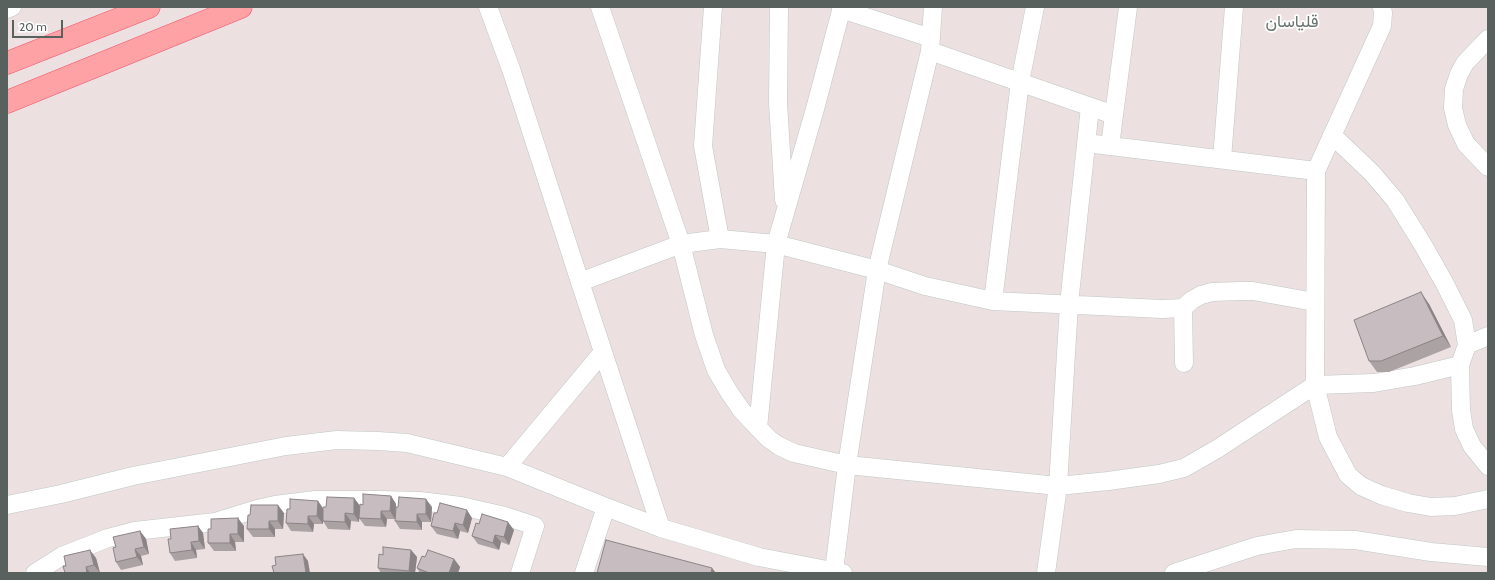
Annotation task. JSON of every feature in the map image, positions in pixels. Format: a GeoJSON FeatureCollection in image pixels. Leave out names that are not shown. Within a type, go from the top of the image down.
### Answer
{"type":"FeatureCollection","features":[{"type":"Feature","properties":{"kind":"main road"},"geometry":{"type":"LineString","coordinates":[[7,63],[149,7]]}},
{"type":"Feature","properties":{"kind":"main road"},"geometry":{"type":"LineString","coordinates":[[7,102],[241,7]]}},
{"type":"Feature","properties":{"kind":"street"},"geometry":{"type":"LineString","coordinates":[[7,9],[12,7]]}},
{"type":"Feature","properties":{"kind":"street"},"geometry":{"type":"LineString","coordinates":[[488,7],[511,68],[661,528]]}},
{"type":"Feature","properties":{"kind":"street"},"geometry":{"type":"LineString","coordinates":[[600,7],[681,244],[704,335],[716,370],[742,411],[769,439],[794,453],[846,465],[1058,486],[1159,474],[1184,468],[1217,449],[1315,384],[1374,383],[1416,376],[1460,364]]}},
{"type":"Feature","properties":{"kind":"street"},"geometry":{"type":"LineString","coordinates":[[713,7],[703,146],[720,240]]}},
{"type":"Feature","properties":{"kind":"street"},"geometry":{"type":"LineString","coordinates":[[779,7],[778,103],[785,215]]}},
{"type":"Feature","properties":{"kind":"street"},"geometry":{"type":"LineString","coordinates":[[7,505],[61,494],[133,476],[286,446],[355,439],[407,443],[507,467],[661,528],[759,557],[839,572],[846,465],[877,270],[930,45],[933,7]]}},
{"type":"Feature","properties":{"kind":"street"},"geometry":{"type":"LineString","coordinates":[[993,301],[1020,82],[1035,7]]}},
{"type":"Feature","properties":{"kind":"street"},"geometry":{"type":"LineString","coordinates":[[1110,146],[1128,7]]}},
{"type":"Feature","properties":{"kind":"street"},"geometry":{"type":"LineString","coordinates":[[1222,159],[1234,7]]}},
{"type":"Feature","properties":{"kind":"street"},"geometry":{"type":"LineString","coordinates":[[1382,7],[1382,26],[1316,171],[1315,384],[1328,437],[1348,475],[1361,486],[1381,495],[1408,503],[1431,507],[1455,506],[1488,499]]}},
{"type":"Feature","properties":{"kind":"street"},"geometry":{"type":"LineString","coordinates":[[758,428],[776,244],[842,8],[1020,82],[1114,115]]}},
{"type":"Feature","properties":{"kind":"street"},"geometry":{"type":"LineString","coordinates":[[1488,39],[1465,63],[1459,74],[1454,89],[1453,108],[1457,125],[1466,144],[1488,166]]}},
{"type":"Feature","properties":{"kind":"street"},"geometry":{"type":"LineString","coordinates":[[1046,573],[1058,486],[1069,304],[1090,107]]}},
{"type":"Feature","properties":{"kind":"street"},"geometry":{"type":"LineString","coordinates":[[1332,135],[1372,173],[1395,200],[1445,284],[1462,320],[1467,344],[1460,364],[1461,410],[1464,429],[1472,446],[1488,466]]}},
{"type":"Feature","properties":{"kind":"street"},"geometry":{"type":"LineString","coordinates":[[1086,143],[1316,171]]}},
{"type":"Feature","properties":{"kind":"street"},"geometry":{"type":"LineString","coordinates":[[580,282],[681,244],[720,240],[776,244],[877,270],[925,286],[993,301],[1162,309],[1183,308],[1201,295],[1253,291],[1315,302]]}},
{"type":"Feature","properties":{"kind":"street"},"geometry":{"type":"LineString","coordinates":[[1183,308],[1184,363]]}},
{"type":"Feature","properties":{"kind":"street"},"geometry":{"type":"LineString","coordinates":[[1467,344],[1488,336]]}},
{"type":"Feature","properties":{"kind":"street"},"geometry":{"type":"LineString","coordinates":[[507,467],[603,352]]}},
{"type":"Feature","properties":{"kind":"street"},"geometry":{"type":"LineString","coordinates":[[35,573],[62,556],[108,538],[136,531],[215,522],[275,505],[315,500],[420,501],[462,506],[505,516],[535,526],[520,573]]}},
{"type":"Feature","properties":{"kind":"street"},"geometry":{"type":"LineString","coordinates":[[584,573],[606,507]]}},
{"type":"Feature","properties":{"kind":"street"},"geometry":{"type":"LineString","coordinates":[[1174,573],[1257,546],[1296,539],[1355,540],[1430,552],[1488,558]]}},
{"type":"Feature","properties":{"kind":"building"},"geometry":{"type":"Polygon","coordinates":[[[1421,292],[1443,336],[1381,361],[1369,361],[1354,320],[1421,292]]]}},
{"type":"Feature","properties":{"kind":"building"},"geometry":{"type":"Polygon","coordinates":[[[363,494],[391,496],[390,511],[381,511],[381,519],[359,518],[360,504],[363,505],[363,494]]]}},
{"type":"Feature","properties":{"kind":"building"},"geometry":{"type":"Polygon","coordinates":[[[327,497],[354,498],[354,514],[345,513],[345,522],[323,521],[323,507],[326,507],[327,497]]]}},
{"type":"Feature","properties":{"kind":"building"},"geometry":{"type":"Polygon","coordinates":[[[399,497],[426,499],[426,514],[417,514],[417,522],[395,521],[396,507],[398,507],[399,497]]]}},
{"type":"Feature","properties":{"kind":"building"},"geometry":{"type":"Polygon","coordinates":[[[290,499],[318,501],[317,516],[308,516],[308,524],[286,523],[287,509],[290,509],[290,499]]]}},
{"type":"Feature","properties":{"kind":"building"},"geometry":{"type":"Polygon","coordinates":[[[440,503],[467,510],[463,525],[455,523],[453,531],[431,526],[434,513],[437,513],[440,503]]]}},
{"type":"Feature","properties":{"kind":"building"},"geometry":{"type":"Polygon","coordinates":[[[251,505],[278,505],[278,521],[269,521],[269,529],[247,529],[248,515],[250,515],[251,505]]]}},
{"type":"Feature","properties":{"kind":"building"},"geometry":{"type":"Polygon","coordinates":[[[482,514],[508,522],[504,537],[495,535],[493,543],[472,536],[476,523],[479,524],[482,514]]]}},
{"type":"Feature","properties":{"kind":"building"},"geometry":{"type":"Polygon","coordinates":[[[238,518],[238,534],[230,534],[230,543],[208,543],[208,529],[211,529],[211,519],[238,518]]]}},
{"type":"Feature","properties":{"kind":"building"},"geometry":{"type":"Polygon","coordinates":[[[198,526],[199,541],[191,542],[192,550],[170,553],[168,539],[171,539],[170,529],[198,526]]]}},
{"type":"Feature","properties":{"kind":"building"},"geometry":{"type":"Polygon","coordinates":[[[140,531],[144,547],[135,549],[137,557],[116,562],[113,548],[116,547],[113,537],[140,531]]]}},
{"type":"Feature","properties":{"kind":"building"},"geometry":{"type":"Polygon","coordinates":[[[606,540],[712,568],[711,573],[597,573],[606,540]]]}},
{"type":"Feature","properties":{"kind":"building"},"geometry":{"type":"Polygon","coordinates":[[[383,547],[411,550],[409,571],[378,568],[379,554],[383,555],[383,547]]]}},
{"type":"Feature","properties":{"kind":"building"},"geometry":{"type":"Polygon","coordinates":[[[90,550],[94,565],[86,567],[87,573],[65,573],[63,566],[66,566],[64,556],[90,550]]]}},
{"type":"Feature","properties":{"kind":"building"},"geometry":{"type":"Polygon","coordinates":[[[428,550],[454,559],[449,573],[429,573],[417,568],[422,556],[425,557],[428,550]]]}},
{"type":"Feature","properties":{"kind":"building"},"geometry":{"type":"Polygon","coordinates":[[[303,554],[306,573],[274,573],[272,566],[276,565],[275,557],[303,554]]]}},
{"type":"Feature","properties":{"kind":"district","name":"قلياسان"},"geometry":{"type":"Point","coordinates":[1292,22]}}]}
